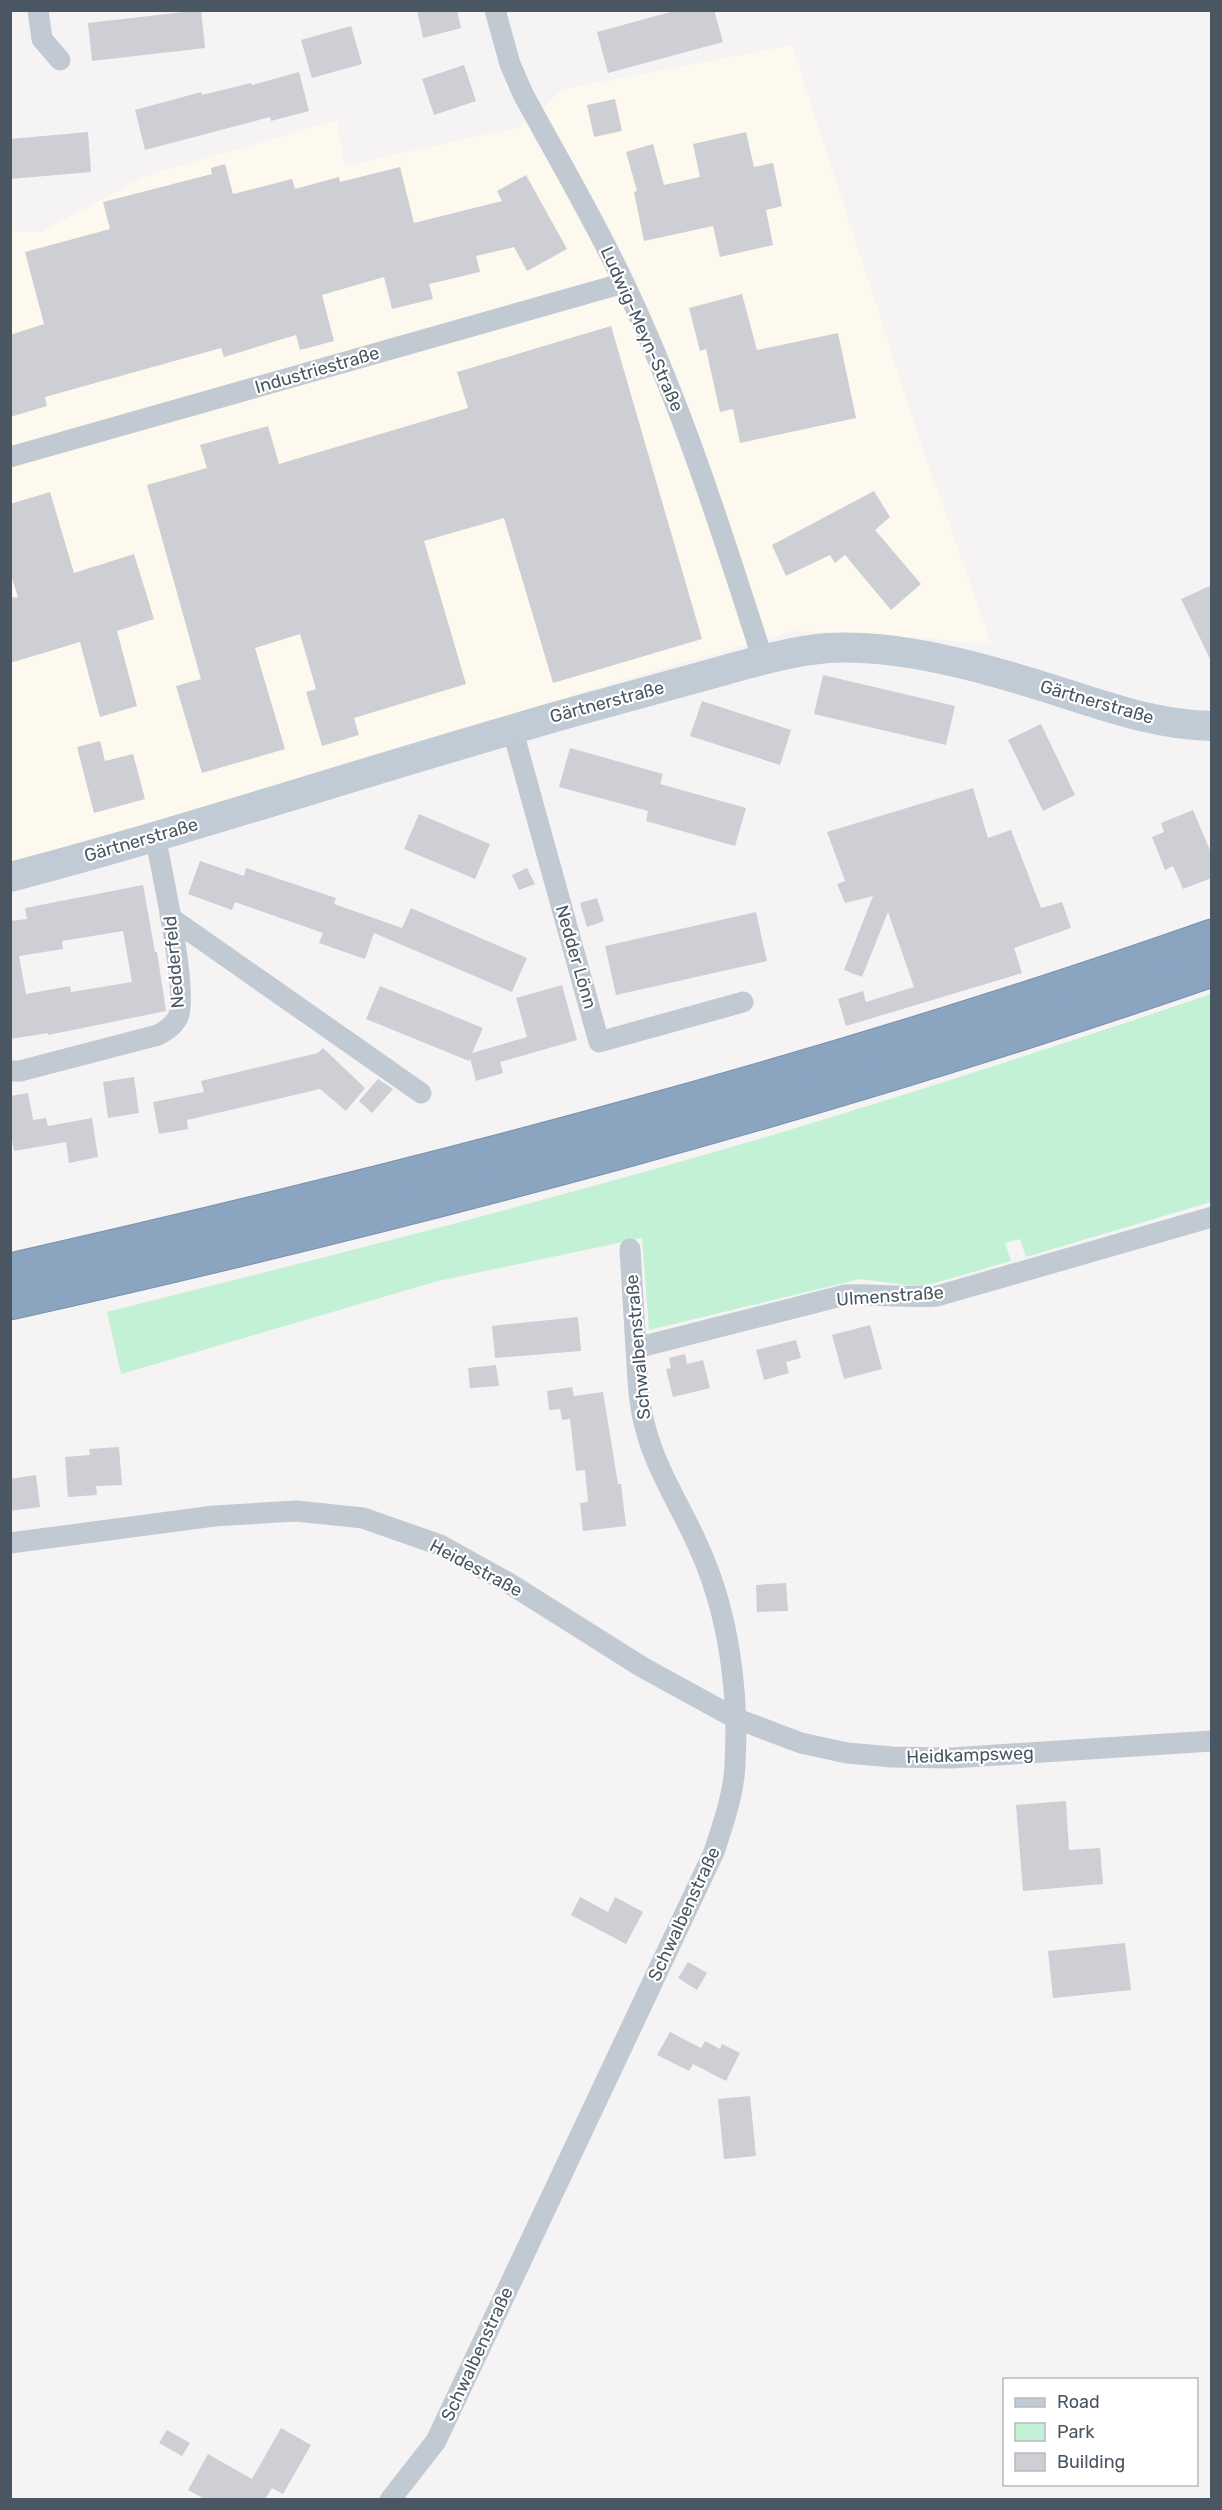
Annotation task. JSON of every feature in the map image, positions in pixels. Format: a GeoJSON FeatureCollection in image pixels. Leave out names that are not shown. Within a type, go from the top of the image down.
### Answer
{"type":"FeatureCollection","features":[{"type":"Feature","properties":{"kind":"highway"},"geometry":{"type":"LineString","coordinates":[[10,1270],[394,1179],[635,1116],[953,1023],[1212,936]]}},
{"type":"Feature","properties":{"kind":"highway"},"geometry":{"type":"LineString","coordinates":[[10,1303],[163,1269],[380,1216],[639,1148],[956,1056],[1212,970]]}},
{"type":"Feature","properties":{"kind":"street"},"geometry":{"type":"LineString","coordinates":[[38,10],[42,39],[60,60]]}},
{"type":"Feature","properties":{"kind":"street","name":"Ludwig-Meyn-Straße"},"geometry":{"type":"LineString","coordinates":[[495,10],[510,64],[523,94],[624,283],[678,409],[722,531],[763,660]]}},
{"type":"Feature","properties":{"kind":"street","name":"Industriestraße"},"geometry":{"type":"LineString","coordinates":[[10,457],[624,283]]}},
{"type":"Feature","properties":{"kind":"street","name":"Gärtnerstraße"},"geometry":{"type":"LineString","coordinates":[[10,877],[155,837],[512,728],[763,660],[828,648],[899,650],[1034,684],[1131,714],[1193,726],[1212,726]]}},
{"type":"Feature","properties":{"kind":"street","name":"Nedder Lönn"},"geometry":{"type":"LineString","coordinates":[[512,728],[599,1042],[743,1002]]}},
{"type":"Feature","properties":{"kind":"street","name":"Nedderfeld"},"geometry":{"type":"LineString","coordinates":[[10,1071],[20,1071],[158,1035],[170,1028],[179,1017],[181,1002],[171,918],[155,837]]}},
{"type":"Feature","properties":{"kind":"street"},"geometry":{"type":"LineString","coordinates":[[171,918],[421,1093]]}},
{"type":"Feature","properties":{"kind":"street","name":"Ulmenstraße"},"geometry":{"type":"LineString","coordinates":[[636,1348],[845,1295],[867,1294],[907,1298],[937,1296],[1212,1217]]}},
{"type":"Feature","properties":{"kind":"street","name":"Schwalbenstraße"},"geometry":{"type":"LineString","coordinates":[[390,2499],[436,2441],[714,1852],[728,1807],[735,1765],[735,1718],[729,1655],[720,1605],[701,1551],[655,1457],[646,1431],[639,1400],[630,1249]]}},
{"type":"Feature","properties":{"kind":"street","name":"Heidestraße"},"geometry":{"type":"LineString","coordinates":[[10,1543],[214,1516],[296,1511],[363,1518],[440,1545],[507,1582],[642,1667],[735,1718]]}},
{"type":"Feature","properties":{"kind":"street","name":"Heidkampsweg"},"geometry":{"type":"LineString","coordinates":[[735,1718],[801,1743],[847,1753],[892,1757],[951,1758],[1212,1741]]}},
{"type":"Feature","properties":{"kind":"shaded area"},"geometry":{"type":"Polygon","coordinates":[[[792,45],[920,441],[992,645],[925,638],[794,631],[609,684],[11,872],[11,232],[41,232],[145,176],[337,120],[345,166],[523,126],[563,89],[792,45]]]}},
{"type":"Feature","properties":{"kind":"green space"},"geometry":{"type":"Polygon","coordinates":[[[1211,994],[1211,1202],[1026,1257],[1020,1239],[1005,1243],[1011,1261],[921,1287],[860,1279],[649,1330],[642,1238],[438,1281],[121,1374],[107,1312],[509,1209],[749,1142],[981,1070],[1211,994]]]}},
{"type":"Feature","properties":{"kind":"building"},"geometry":{"type":"Polygon","coordinates":[[[201,10],[205,48],[92,61],[88,23],[201,10]]]}},
{"type":"Feature","properties":{"kind":"building"},"geometry":{"type":"Polygon","coordinates":[[[417,10],[457,10],[461,28],[423,38],[417,10]]]}},
{"type":"Feature","properties":{"kind":"building"},"geometry":{"type":"Polygon","coordinates":[[[678,10],[714,10],[723,42],[608,73],[597,32],[678,10]]]}},
{"type":"Feature","properties":{"kind":"building"},"geometry":{"type":"Polygon","coordinates":[[[351,26],[362,64],[312,78],[301,40],[351,26]]]}},
{"type":"Feature","properties":{"kind":"building"},"geometry":{"type":"Polygon","coordinates":[[[464,65],[476,101],[434,115],[422,79],[464,65]]]}},
{"type":"Feature","properties":{"kind":"building"},"geometry":{"type":"Polygon","coordinates":[[[299,72],[309,111],[271,121],[270,117],[145,150],[135,110],[201,92],[202,95],[251,83],[252,85],[299,72]]]}},
{"type":"Feature","properties":{"kind":"building"},"geometry":{"type":"Polygon","coordinates":[[[615,99],[622,131],[594,137],[587,105],[615,99]]]}},
{"type":"Feature","properties":{"kind":"building"},"geometry":{"type":"Polygon","coordinates":[[[88,132],[91,172],[10,179],[10,139],[88,132]]]}},
{"type":"Feature","properties":{"kind":"building"},"geometry":{"type":"Polygon","coordinates":[[[746,132],[754,167],[773,163],[782,206],[766,210],[773,245],[720,257],[713,226],[644,241],[634,192],[637,191],[626,152],[653,144],[664,185],[700,177],[693,144],[746,132]]]}},
{"type":"Feature","properties":{"kind":"building"},"geometry":{"type":"Polygon","coordinates":[[[225,164],[233,194],[292,179],[295,189],[339,177],[340,182],[400,167],[414,223],[502,201],[497,191],[526,175],[567,249],[527,271],[514,247],[476,256],[480,272],[429,284],[433,299],[392,309],[384,277],[322,295],[334,341],[300,350],[296,335],[224,357],[221,348],[45,397],[47,406],[10,417],[10,335],[44,324],[25,252],[110,229],[103,202],[212,174],[211,168],[225,164]]]}},
{"type":"Feature","properties":{"kind":"building"},"geometry":{"type":"Polygon","coordinates":[[[742,294],[757,350],[838,333],[856,418],[740,443],[733,409],[720,412],[706,349],[700,351],[689,308],[742,294]]]}},
{"type":"Feature","properties":{"kind":"building"},"geometry":{"type":"Polygon","coordinates":[[[611,326],[702,639],[553,683],[504,518],[424,541],[466,684],[354,718],[359,735],[322,746],[306,692],[316,689],[300,634],[255,648],[285,749],[202,773],[176,686],[201,679],[147,485],[207,468],[200,445],[268,426],[279,464],[468,408],[457,372],[611,326]]]}},
{"type":"Feature","properties":{"kind":"building"},"geometry":{"type":"Polygon","coordinates":[[[874,491],[890,517],[875,530],[921,584],[891,610],[845,555],[835,563],[830,555],[786,576],[772,545],[874,491]]]}},
{"type":"Feature","properties":{"kind":"building"},"geometry":{"type":"Polygon","coordinates":[[[50,492],[74,573],[134,554],[154,619],[117,631],[137,706],[100,717],[80,642],[10,663],[10,598],[18,597],[10,573],[10,504],[50,492]]]}},
{"type":"Feature","properties":{"kind":"building"},"geometry":{"type":"Polygon","coordinates":[[[1212,585],[1212,663],[1181,599],[1212,585]]]}},
{"type":"Feature","properties":{"kind":"building"},"geometry":{"type":"Polygon","coordinates":[[[823,675],[955,706],[946,745],[814,714],[823,675]]]}},
{"type":"Feature","properties":{"kind":"building"},"geometry":{"type":"Polygon","coordinates":[[[702,701],[791,730],[780,765],[690,736],[702,701]]]}},
{"type":"Feature","properties":{"kind":"building"},"geometry":{"type":"Polygon","coordinates":[[[1041,724],[1075,795],[1043,811],[1008,740],[1041,724]]]}},
{"type":"Feature","properties":{"kind":"building"},"geometry":{"type":"Polygon","coordinates":[[[100,741],[105,761],[133,754],[145,799],[94,813],[77,747],[100,741]]]}},
{"type":"Feature","properties":{"kind":"building"},"geometry":{"type":"Polygon","coordinates":[[[570,748],[663,774],[660,784],[746,808],[735,846],[646,821],[648,811],[559,787],[570,748]]]}},
{"type":"Feature","properties":{"kind":"building"},"geometry":{"type":"Polygon","coordinates":[[[973,788],[988,838],[1011,830],[1041,908],[1062,902],[1071,928],[1014,948],[1022,973],[846,1026],[838,999],[863,991],[866,1002],[914,987],[888,912],[862,977],[844,970],[873,896],[845,903],[837,884],[845,881],[827,832],[973,788]]]}},
{"type":"Feature","properties":{"kind":"building"},"geometry":{"type":"Polygon","coordinates":[[[1193,810],[1212,855],[1212,878],[1183,889],[1173,866],[1165,870],[1152,837],[1164,832],[1161,823],[1193,810]]]}},
{"type":"Feature","properties":{"kind":"building"},"geometry":{"type":"Polygon","coordinates":[[[419,814],[490,844],[475,879],[404,849],[419,814]]]}},
{"type":"Feature","properties":{"kind":"building"},"geometry":{"type":"Polygon","coordinates":[[[200,861],[244,876],[246,868],[336,898],[334,904],[402,928],[411,908],[527,958],[512,992],[374,933],[365,959],[319,943],[323,933],[235,902],[232,910],[188,894],[200,861]]]}},
{"type":"Feature","properties":{"kind":"building"},"geometry":{"type":"Polygon","coordinates":[[[527,868],[535,884],[519,890],[512,875],[527,868]]]}},
{"type":"Feature","properties":{"kind":"building"},"geometry":{"type":"Polygon","coordinates":[[[143,885],[166,1011],[48,1035],[48,1033],[10,1039],[10,921],[27,919],[25,908],[143,885]],[[123,931],[62,941],[63,949],[19,956],[26,994],[70,986],[71,992],[132,982],[123,931]]]}},
{"type":"Feature","properties":{"kind":"building"},"geometry":{"type":"Polygon","coordinates":[[[597,898],[604,921],[587,927],[580,903],[597,898]]]}},
{"type":"Feature","properties":{"kind":"building"},"geometry":{"type":"Polygon","coordinates":[[[756,912],[767,961],[616,995],[605,946],[756,912]]]}},
{"type":"Feature","properties":{"kind":"building"},"geometry":{"type":"Polygon","coordinates":[[[562,985],[577,1040],[500,1062],[503,1073],[476,1081],[470,1058],[469,1061],[366,1019],[380,986],[483,1028],[472,1053],[527,1037],[516,998],[562,985]]]}},
{"type":"Feature","properties":{"kind":"building"},"geometry":{"type":"Polygon","coordinates":[[[323,1048],[365,1088],[346,1111],[320,1089],[187,1120],[188,1129],[159,1134],[153,1102],[204,1092],[201,1081],[318,1053],[323,1048]]]}},
{"type":"Feature","properties":{"kind":"building"},"geometry":{"type":"Polygon","coordinates":[[[134,1077],[139,1113],[108,1118],[103,1082],[134,1077]]]}},
{"type":"Feature","properties":{"kind":"building"},"geometry":{"type":"Polygon","coordinates":[[[378,1079],[393,1089],[372,1113],[359,1101],[378,1079]]]}},
{"type":"Feature","properties":{"kind":"building"},"geometry":{"type":"Polygon","coordinates":[[[28,1093],[33,1120],[46,1118],[48,1126],[92,1118],[98,1157],[69,1163],[66,1142],[14,1151],[10,1130],[10,1096],[28,1093]]]}},
{"type":"Feature","properties":{"kind":"building"},"geometry":{"type":"Polygon","coordinates":[[[578,1317],[581,1351],[495,1358],[492,1326],[578,1317]]]}},
{"type":"Feature","properties":{"kind":"building"},"geometry":{"type":"Polygon","coordinates":[[[870,1325],[882,1369],[844,1379],[832,1335],[870,1325]]]}},
{"type":"Feature","properties":{"kind":"building"},"geometry":{"type":"Polygon","coordinates":[[[796,1340],[801,1358],[786,1362],[789,1373],[764,1380],[756,1350],[796,1340]]]}},
{"type":"Feature","properties":{"kind":"building"},"geometry":{"type":"Polygon","coordinates":[[[685,1354],[687,1364],[703,1360],[710,1388],[673,1397],[666,1369],[671,1368],[669,1358],[685,1354]]]}},
{"type":"Feature","properties":{"kind":"building"},"geometry":{"type":"Polygon","coordinates":[[[496,1365],[499,1386],[470,1388],[468,1368],[496,1365]]]}},
{"type":"Feature","properties":{"kind":"building"},"geometry":{"type":"Polygon","coordinates":[[[572,1387],[574,1396],[603,1392],[618,1484],[621,1484],[626,1526],[583,1531],[580,1503],[588,1502],[585,1470],[576,1471],[570,1419],[562,1420],[560,1409],[549,1410],[547,1391],[572,1387]]]}},
{"type":"Feature","properties":{"kind":"building"},"geometry":{"type":"Polygon","coordinates":[[[119,1447],[122,1485],[96,1486],[97,1495],[68,1497],[65,1457],[90,1455],[89,1449],[119,1447]]]}},
{"type":"Feature","properties":{"kind":"building"},"geometry":{"type":"Polygon","coordinates":[[[36,1475],[40,1507],[10,1511],[10,1479],[36,1475]]]}},
{"type":"Feature","properties":{"kind":"building"},"geometry":{"type":"Polygon","coordinates":[[[786,1583],[788,1611],[757,1612],[756,1585],[786,1583]]]}},
{"type":"Feature","properties":{"kind":"building"},"geometry":{"type":"Polygon","coordinates":[[[1066,1801],[1069,1850],[1100,1848],[1103,1884],[1023,1891],[1016,1805],[1066,1801]]]}},
{"type":"Feature","properties":{"kind":"building"},"geometry":{"type":"Polygon","coordinates":[[[580,1897],[608,1912],[615,1897],[643,1912],[626,1944],[571,1915],[580,1897]]]}},
{"type":"Feature","properties":{"kind":"building"},"geometry":{"type":"Polygon","coordinates":[[[1125,1943],[1131,1990],[1053,1998],[1048,1951],[1125,1943]]]}},
{"type":"Feature","properties":{"kind":"building"},"geometry":{"type":"Polygon","coordinates":[[[688,1962],[707,1973],[697,1990],[678,1978],[688,1962]]]}},
{"type":"Feature","properties":{"kind":"building"},"geometry":{"type":"Polygon","coordinates":[[[670,2032],[701,2048],[705,2041],[720,2049],[722,2044],[740,2053],[726,2081],[693,2064],[689,2071],[657,2055],[670,2032]]]}},
{"type":"Feature","properties":{"kind":"building"},"geometry":{"type":"Polygon","coordinates":[[[750,2096],[756,2156],[724,2159],[718,2099],[750,2096]]]}},
{"type":"Feature","properties":{"kind":"building"},"geometry":{"type":"Polygon","coordinates":[[[281,2428],[311,2445],[283,2494],[272,2488],[265,2499],[205,2499],[188,2490],[208,2454],[252,2479],[281,2428]]]}},
{"type":"Feature","properties":{"kind":"building"},"geometry":{"type":"Polygon","coordinates":[[[167,2430],[190,2443],[182,2456],[159,2443],[167,2430]]]}}]}
